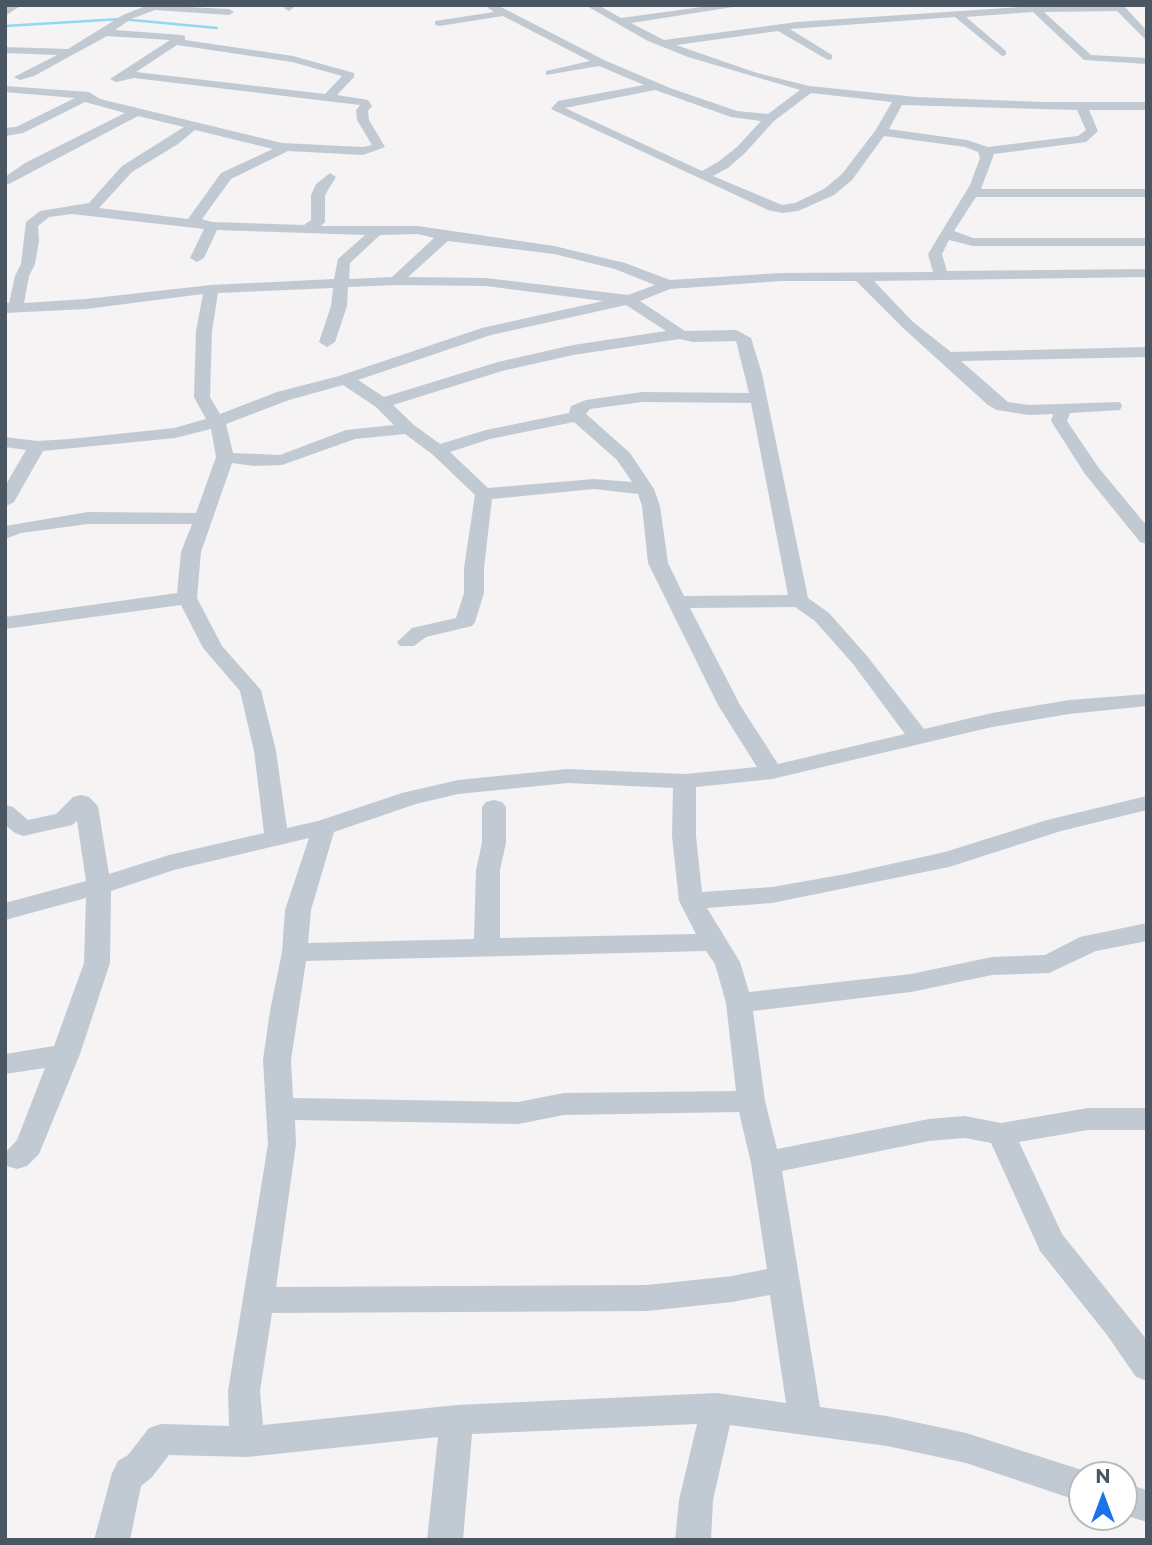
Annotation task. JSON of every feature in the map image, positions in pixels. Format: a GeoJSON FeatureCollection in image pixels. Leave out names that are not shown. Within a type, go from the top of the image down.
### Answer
{"type":"FeatureCollection","features":[{"type":"Feature","properties":{"kind":"street"},"geometry":{"type":"LineString","coordinates":[[5,13],[17,5]]}},
{"type":"Feature","properties":{"kind":"street"},"geometry":{"type":"LineString","coordinates":[[207,25],[241,5]]}},
{"type":"Feature","properties":{"kind":"street"},"geometry":{"type":"LineString","coordinates":[[489,5],[600,62],[656,86],[735,114],[770,118]]}},
{"type":"Feature","properties":{"kind":"street"},"geometry":{"type":"LineString","coordinates":[[590,5],[664,44],[753,75],[809,89],[893,100],[1082,107],[1147,106]]}},
{"type":"Feature","properties":{"kind":"street"},"geometry":{"type":"LineString","coordinates":[[679,5],[693,12]]}},
{"type":"Feature","properties":{"kind":"street"},"geometry":{"type":"LineString","coordinates":[[622,21],[741,5]]}},
{"type":"Feature","properties":{"kind":"street"},"geometry":{"type":"LineString","coordinates":[[859,5],[880,19]]}},
{"type":"Feature","properties":{"kind":"street"},"geometry":{"type":"LineString","coordinates":[[12,83],[105,33],[125,14],[156,7],[229,12]]}},
{"type":"Feature","properties":{"kind":"street"},"geometry":{"type":"LineString","coordinates":[[664,44],[779,27],[1035,9],[1118,7],[1147,38]]}},
{"type":"Feature","properties":{"kind":"street"},"geometry":{"type":"LineString","coordinates":[[1035,9],[1088,58],[1147,61]]}},
{"type":"Feature","properties":{"kind":"street"},"geometry":{"type":"LineString","coordinates":[[439,23],[505,13]]}},
{"type":"Feature","properties":{"kind":"street"},"geometry":{"type":"LineString","coordinates":[[957,14],[1002,53]]}},
{"type":"Feature","properties":{"kind":"street"},"geometry":{"type":"LineString","coordinates":[[779,27],[828,57]]}},
{"type":"Feature","properties":{"kind":"street"},"geometry":{"type":"LineString","coordinates":[[5,132],[19,130],[102,87],[193,32]]}},
{"type":"Feature","properties":{"kind":"street"},"geometry":{"type":"LineString","coordinates":[[105,33],[178,40],[293,59],[350,75],[328,98]]}},
{"type":"Feature","properties":{"kind":"street"},"geometry":{"type":"LineString","coordinates":[[5,50],[73,52]]}},
{"type":"Feature","properties":{"kind":"street"},"geometry":{"type":"LineString","coordinates":[[550,73],[600,62]]}},
{"type":"Feature","properties":{"kind":"street"},"geometry":{"type":"LineString","coordinates":[[134,75],[364,102],[366,106],[362,110],[363,120],[379,147],[363,151],[286,147],[230,136],[195,124],[89,99],[102,87],[134,75]]}},
{"type":"Feature","properties":{"kind":"street"},"geometry":{"type":"LineString","coordinates":[[12,83],[102,87]]}},
{"type":"Feature","properties":{"kind":"street"},"geometry":{"type":"LineString","coordinates":[[656,86],[562,104],[557,109],[768,206],[782,209],[798,207],[830,192],[846,177],[881,132],[893,100]]}},
{"type":"Feature","properties":{"kind":"street"},"geometry":{"type":"LineString","coordinates":[[706,177],[706,174],[723,165],[741,150],[770,118],[809,89]]}},
{"type":"Feature","properties":{"kind":"street"},"geometry":{"type":"LineString","coordinates":[[985,156],[992,149],[1061,144],[1082,139],[1091,131],[1082,107]]}},
{"type":"Feature","properties":{"kind":"street"},"geometry":{"type":"LineString","coordinates":[[9,180],[30,166],[136,112]]}},
{"type":"Feature","properties":{"kind":"street"},"geometry":{"type":"LineString","coordinates":[[95,209],[127,169],[174,141],[195,124]]}},
{"type":"Feature","properties":{"kind":"street"},"geometry":{"type":"LineString","coordinates":[[881,132],[967,144],[984,150],[979,190],[947,231],[935,254],[941,275]]}},
{"type":"Feature","properties":{"kind":"street"},"geometry":{"type":"LineString","coordinates":[[212,226],[195,221],[195,217],[226,176],[286,147]]}},
{"type":"Feature","properties":{"kind":"street"},"geometry":{"type":"LineString","coordinates":[[309,228],[318,222],[318,195],[330,177]]}},
{"type":"Feature","properties":{"kind":"street"},"geometry":{"type":"LineString","coordinates":[[979,190],[1037,195],[1147,193]]}},
{"type":"Feature","properties":{"kind":"street"},"geometry":{"type":"LineString","coordinates":[[668,285],[620,266],[554,250],[402,229],[212,226],[146,220],[95,209],[45,214],[31,225],[30,252],[11,307],[86,304],[211,289],[396,281],[507,284],[628,300],[680,334],[694,337],[736,335],[743,338],[754,374],[799,601]]}},
{"type":"Feature","properties":{"kind":"street"},"geometry":{"type":"LineString","coordinates":[[197,258],[212,226]]}},
{"type":"Feature","properties":{"kind":"street"},"geometry":{"type":"LineString","coordinates":[[327,342],[339,306],[343,262],[352,251],[371,237],[374,233],[372,230]]}},
{"type":"Feature","properties":{"kind":"street"},"geometry":{"type":"LineString","coordinates":[[947,231],[955,239],[973,242],[1147,242]]}},
{"type":"Feature","properties":{"kind":"street"},"geometry":{"type":"LineString","coordinates":[[396,281],[445,236]]}},
{"type":"Feature","properties":{"kind":"street"},"geometry":{"type":"LineString","coordinates":[[8,440],[37,446],[175,433],[216,422],[290,393],[345,379],[487,331],[628,300],[668,285],[781,277],[1147,273]]}},
{"type":"Feature","properties":{"kind":"street"},"geometry":{"type":"LineString","coordinates":[[860,277],[883,296],[908,325],[947,356],[978,387],[1003,405],[1029,410],[1114,406]]}},
{"type":"Feature","properties":{"kind":"street"},"geometry":{"type":"LineString","coordinates":[[211,289],[204,331],[201,397],[221,431],[225,457],[191,552],[187,598],[213,648],[250,690],[265,751],[276,838]]}},
{"type":"Feature","properties":{"kind":"street"},"geometry":{"type":"LineString","coordinates":[[382,403],[526,359],[680,334]]}},
{"type":"Feature","properties":{"kind":"street"},"geometry":{"type":"LineString","coordinates":[[947,356],[1147,352]]}},
{"type":"Feature","properties":{"kind":"street"},"geometry":{"type":"LineString","coordinates":[[345,379],[382,403],[408,429],[438,450],[484,494],[594,484],[645,489]]}},
{"type":"Feature","properties":{"kind":"street"},"geometry":{"type":"LineString","coordinates":[[757,398],[642,397],[586,405],[577,410],[578,416],[616,448],[645,489],[658,563],[729,705],[772,772]]}},
{"type":"Feature","properties":{"kind":"street"},"geometry":{"type":"LineString","coordinates":[[1064,408],[1059,421],[1091,470],[1147,538]]}},
{"type":"Feature","properties":{"kind":"street"},"geometry":{"type":"LineString","coordinates":[[438,450],[486,435],[578,416]]}},
{"type":"Feature","properties":{"kind":"street"},"geometry":{"type":"LineString","coordinates":[[225,457],[254,461],[282,460],[352,434],[408,429]]}},
{"type":"Feature","properties":{"kind":"street"},"geometry":{"type":"LineString","coordinates":[[5,502],[37,446]]}},
{"type":"Feature","properties":{"kind":"street"},"geometry":{"type":"LineString","coordinates":[[594,484],[634,472]]}},
{"type":"Feature","properties":{"kind":"street"},"geometry":{"type":"LineString","coordinates":[[407,642],[419,632],[465,622],[474,593],[474,568],[484,494]]}},
{"type":"Feature","properties":{"kind":"street"},"geometry":{"type":"LineString","coordinates":[[9,529],[88,518],[205,519]]}},
{"type":"Feature","properties":{"kind":"street"},"geometry":{"type":"LineString","coordinates":[[5,622],[187,598]]}},
{"type":"Feature","properties":{"kind":"street"},"geometry":{"type":"LineString","coordinates":[[678,601],[799,601],[822,617],[860,660],[919,738]]}},
{"type":"Feature","properties":{"kind":"street"},"geometry":{"type":"LineString","coordinates":[[5,912],[169,863],[324,827],[410,798],[458,786],[568,776],[685,781],[723,779],[772,772],[992,720],[1069,707],[1147,700]]}},
{"type":"Feature","properties":{"kind":"street"},"geometry":{"type":"LineString","coordinates":[[685,781],[684,836],[691,901],[727,962],[739,1003],[751,1101],[766,1163],[802,1390],[801,1420]]}},
{"type":"Feature","properties":{"kind":"street"},"geometry":{"type":"LineString","coordinates":[[5,812],[23,828],[64,820],[81,802],[86,806],[99,886],[97,963],[66,1054],[29,1146],[17,1158]]}},
{"type":"Feature","properties":{"kind":"street"},"geometry":{"type":"LineString","coordinates":[[691,901],[772,895],[846,883],[949,859],[1055,825],[1147,803]]}},
{"type":"Feature","properties":{"kind":"street"},"geometry":{"type":"LineString","coordinates":[[487,946],[488,870],[494,842],[494,807]]}},
{"type":"Feature","properties":{"kind":"street"},"geometry":{"type":"LineString","coordinates":[[247,1441],[244,1391],[282,1144],[278,1060],[283,1011],[295,952],[298,910],[324,827]]}},
{"type":"Feature","properties":{"kind":"street"},"geometry":{"type":"LineString","coordinates":[[739,1003],[911,983],[992,966],[1049,964],[1089,943],[1147,932]]}},
{"type":"Feature","properties":{"kind":"street"},"geometry":{"type":"LineString","coordinates":[[295,952],[713,942]]}},
{"type":"Feature","properties":{"kind":"street"},"geometry":{"type":"LineString","coordinates":[[5,1064],[66,1054]]}},
{"type":"Feature","properties":{"kind":"street"},"geometry":{"type":"LineString","coordinates":[[282,1110],[518,1113],[564,1104],[751,1101]]}},
{"type":"Feature","properties":{"kind":"street"},"geometry":{"type":"LineString","coordinates":[[766,1163],[929,1130],[965,1127],[1001,1134],[1088,1119],[1147,1119]]}},
{"type":"Feature","properties":{"kind":"street"},"geometry":{"type":"LineString","coordinates":[[1001,1134],[1051,1241],[1118,1325],[1147,1367]]}},
{"type":"Feature","properties":{"kind":"street"},"geometry":{"type":"LineString","coordinates":[[257,1300],[647,1298],[732,1289],[783,1279]]}},
{"type":"Feature","properties":{"kind":"street"},"geometry":{"type":"LineString","coordinates":[[693,1540],[696,1500],[718,1408]]}},
{"type":"Feature","properties":{"kind":"street"},"geometry":{"type":"LineString","coordinates":[[112,1540],[124,1484],[130,1472],[140,1466],[161,1439],[247,1441],[332,1435],[457,1420],[718,1408],[887,1431],[966,1448],[1068,1481]]}},
{"type":"Feature","properties":{"kind":"street"},"geometry":{"type":"LineString","coordinates":[[445,1540],[457,1420]]}},
{"type":"Feature","properties":{"kind":"waterway"},"geometry":{"type":"LineString","coordinates":[[5,26],[121,19],[217,28]]}}]}
